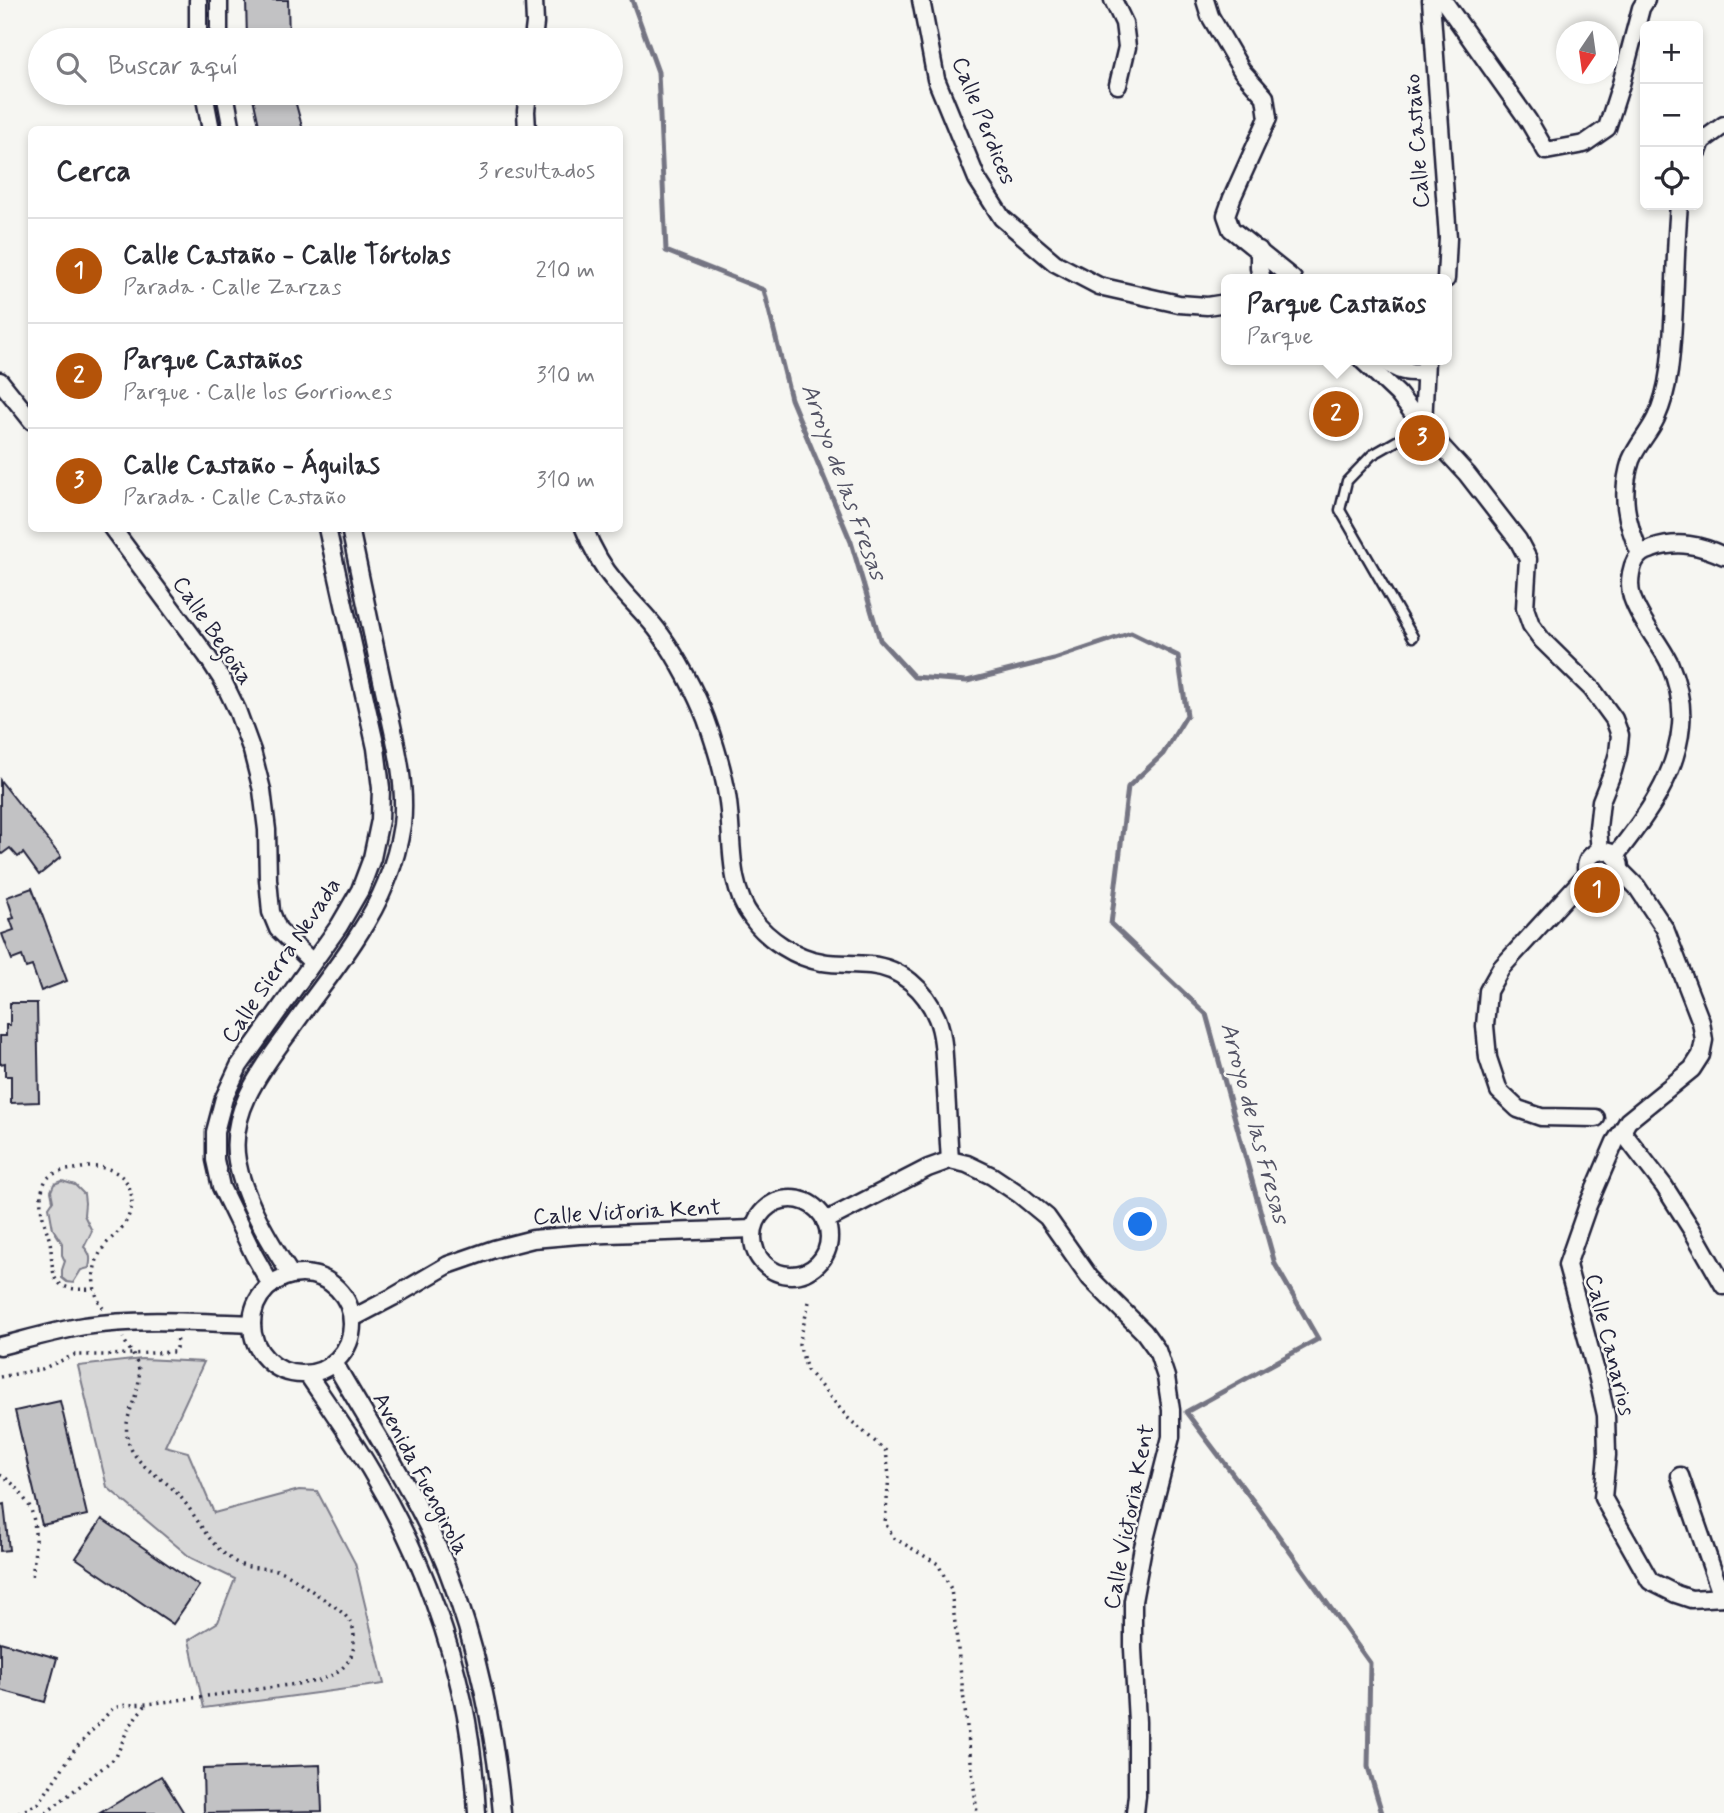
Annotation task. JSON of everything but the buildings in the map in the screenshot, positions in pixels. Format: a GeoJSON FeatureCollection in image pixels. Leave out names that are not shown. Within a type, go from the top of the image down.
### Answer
{"type":"FeatureCollection","features":[{"type":"Feature","properties":{"kind":"street"},"geometry":{"type":"LineString","coordinates":[[198,0],[198,28]]}},
{"type":"Feature","properties":{"kind":"street"},"geometry":{"type":"LineString","coordinates":[[219,0],[219,28]]}},
{"type":"Feature","properties":{"kind":"street"},"geometry":{"type":"LineString","coordinates":[[534,0],[534,28]]}},
{"type":"Feature","properties":{"kind":"street","name":"Calle Perdices"},"geometry":{"type":"LineString","coordinates":[[921,0],[936,79],[977,179],[1002,218],[1055,263],[1099,286],[1179,304],[1207,306],[1221,304]]}},
{"type":"Feature","properties":{"kind":"street"},"geometry":{"type":"LineString","coordinates":[[1113,0],[1124,23],[1127,47],[1118,85]]}},
{"type":"Feature","properties":{"kind":"street"},"geometry":{"type":"LineString","coordinates":[[1205,0],[1210,16],[1242,71],[1265,97],[1268,118],[1226,215],[1231,229],[1287,274]]}},
{"type":"Feature","properties":{"kind":"street","name":"Calle Castaño"},"geometry":{"type":"LineString","coordinates":[[1431,0],[1448,238],[1446,274]]}},
{"type":"Feature","properties":{"kind":"street"},"geometry":{"type":"LineString","coordinates":[[1443,0],[1528,120],[1546,151],[1584,144],[1607,128],[1641,8],[1646,0]]}},
{"type":"Feature","properties":{"kind":"street"},"geometry":{"type":"LineString","coordinates":[[206,105],[210,126]]}},
{"type":"Feature","properties":{"kind":"street"},"geometry":{"type":"LineString","coordinates":[[227,105],[231,126]]}},
{"type":"Feature","properties":{"kind":"street"},"geometry":{"type":"LineString","coordinates":[[527,105],[527,126]]}},
{"type":"Feature","properties":{"kind":"street"},"geometry":{"type":"LineString","coordinates":[[1700,147],[1702,141],[1724,125]]}},
{"type":"Feature","properties":{"kind":"street"},"geometry":{"type":"LineString","coordinates":[[1640,554],[1631,534],[1624,498],[1632,459],[1656,418],[1668,374],[1675,302],[1679,210]]}},
{"type":"Feature","properties":{"kind":"street"},"geometry":{"type":"LineString","coordinates":[[1259,250],[1261,274]]}},
{"type":"Feature","properties":{"kind":"street"},"geometry":{"type":"LineString","coordinates":[[1367,365],[1398,394],[1467,474],[1518,540],[1528,559],[1525,608],[1531,625],[1615,719],[1620,735],[1618,754],[1601,801],[1598,828],[1611,859],[1615,880],[1605,885],[1594,883],[1587,874],[1587,863],[1594,854],[1611,859]]}},
{"type":"Feature","properties":{"kind":"street"},"geometry":{"type":"LineString","coordinates":[[1390,365],[1397,370],[1410,372],[1426,366],[1423,426]]}},
{"type":"Feature","properties":{"kind":"street"},"geometry":{"type":"LineString","coordinates":[[0,381],[28,416]]}},
{"type":"Feature","properties":{"kind":"street","name":"Calle Begoña"},"geometry":{"type":"LineString","coordinates":[[114,532],[206,656],[223,681],[237,710],[262,790],[271,912],[278,929],[312,962]]}},
{"type":"Feature","properties":{"kind":"street","name":"Calle Sierra Nevada"},"geometry":{"type":"LineString","coordinates":[[271,1285],[221,1187],[215,1160],[215,1132],[224,1098],[239,1066],[339,926],[360,890],[372,858],[380,820],[381,788],[376,748],[328,532]]}},
{"type":"Feature","properties":{"kind":"street","name":"Calle Sierra Nevada"},"geometry":{"type":"LineString","coordinates":[[291,1275],[253,1208],[236,1159],[237,1134],[243,1106],[256,1077],[358,936],[374,908],[393,863],[402,824],[402,788],[396,743],[351,532]]}},
{"type":"Feature","properties":{"kind":"street"},"geometry":{"type":"LineString","coordinates":[[586,532],[598,559],[616,584],[662,635],[705,715],[719,758],[727,796],[733,866],[739,894],[751,917],[771,938],[796,953],[820,962],[872,965],[894,971],[914,983],[928,1000],[938,1019],[943,1048],[950,1160],[928,1168],[825,1220]]}},
{"type":"Feature","properties":{"kind":"street"},"geometry":{"type":"LineString","coordinates":[[1611,859],[1639,827],[1657,797],[1673,762],[1681,725],[1679,694],[1669,662],[1631,596],[1631,569],[1640,554],[1666,544],[1702,546],[1724,556]]}},
{"type":"Feature","properties":{"kind":"street","name":"Calle Canarios"},"geometry":{"type":"LineString","coordinates":[[1611,859],[1637,887],[1665,929],[1701,1022],[1704,1040],[1701,1055],[1692,1069],[1628,1121],[1615,1142],[1567,1265],[1606,1415],[1607,1455],[1603,1498],[1650,1581],[1690,1599],[1723,1597]]}},
{"type":"Feature","properties":{"kind":"street"},"geometry":{"type":"LineString","coordinates":[[1587,874],[1501,968],[1488,990],[1485,1026],[1488,1058],[1499,1091],[1518,1109],[1541,1117],[1596,1118]]}},
{"type":"Feature","properties":{"kind":"street"},"geometry":{"type":"LineString","coordinates":[[1624,1128],[1624,1134],[1664,1186],[1724,1286]]}},
{"type":"Feature","properties":{"kind":"street","name":"Calle Victoria Kent"},"geometry":{"type":"LineString","coordinates":[[950,1160],[967,1164],[992,1176],[1047,1217],[1090,1278],[1144,1332],[1157,1350],[1166,1377],[1171,1410],[1171,1437],[1143,1547],[1133,1601],[1137,1723],[1135,1813]]}},
{"type":"Feature","properties":{"kind":"street","name":"Calle Victoria Kent"},"geometry":{"type":"LineString","coordinates":[[798,1199],[809,1203],[825,1220],[828,1242],[819,1262],[811,1269],[790,1275],[769,1268],[761,1260],[755,1251],[754,1229],[765,1209],[775,1202],[798,1199]]}},
{"type":"Feature","properties":{"kind":"street","name":"Calle Victoria Kent"},"geometry":{"type":"LineString","coordinates":[[353,1318],[448,1265],[533,1239],[754,1229]]}},
{"type":"Feature","properties":{"kind":"street"},"geometry":{"type":"LineString","coordinates":[[291,1275],[314,1275],[335,1285],[347,1299],[353,1318],[351,1339],[335,1364],[308,1375],[291,1374],[272,1366],[257,1349],[252,1333],[252,1316],[261,1294],[271,1285],[291,1275]]}},
{"type":"Feature","properties":{"kind":"street"},"geometry":{"type":"LineString","coordinates":[[0,1346],[85,1326],[158,1321],[252,1324]]}},
{"type":"Feature","properties":{"kind":"street","name":"Avenida Fuengirola"},"geometry":{"type":"LineString","coordinates":[[335,1364],[421,1514],[447,1570],[471,1644],[484,1696],[500,1786],[502,1813]]}},
{"type":"Feature","properties":{"kind":"street","name":"Avenida Fuengirola"},"geometry":{"type":"LineString","coordinates":[[308,1375],[370,1469],[402,1528],[425,1579],[463,1702],[477,1813]]}},
{"type":"Feature","properties":{"kind":"street"},"geometry":{"type":"LineString","coordinates":[[1680,1476],[1723,1597]]}},
{"type":"Feature","properties":{"kind":"lane"},"geometry":{"type":"LineString","coordinates":[[1413,637],[1340,510],[1347,481],[1372,455],[1423,426]]}},
{"type":"Feature","properties":{"kind":"path"},"geometry":{"type":"LineString","coordinates":[[19,1813],[39,1803],[76,1748],[113,1708],[319,1682],[336,1674],[348,1663],[354,1648],[352,1623],[342,1612],[284,1572],[237,1564],[218,1549],[176,1491],[137,1459],[130,1445],[127,1429],[139,1370],[115,1324],[98,1301],[95,1289],[93,1283],[95,1264],[103,1247],[128,1218],[132,1207],[132,1194],[118,1174],[105,1168],[65,1170],[51,1175],[44,1183],[41,1194],[54,1276],[56,1281],[65,1287],[95,1289]]}},
{"type":"Feature","properties":{"kind":"path"},"geometry":{"type":"LineString","coordinates":[[809,1302],[799,1344],[807,1370],[849,1419],[886,1451],[889,1476],[885,1523],[894,1538],[938,1564],[950,1590],[977,1813]]}},
{"type":"Feature","properties":{"kind":"path"},"geometry":{"type":"LineString","coordinates":[[0,1377],[43,1369],[74,1355],[173,1352],[178,1330]]}},
{"type":"Feature","properties":{"kind":"path"},"geometry":{"type":"LineString","coordinates":[[0,1475],[18,1489],[30,1508],[35,1531],[32,1579]]}},
{"type":"Feature","properties":{"kind":"path"},"geometry":{"type":"LineString","coordinates":[[46,1813],[116,1756],[137,1715],[148,1704]]}},
{"type":"Feature","properties":{"kind":"shaded area"},"geometry":{"type":"Polygon","coordinates":[[[62,1181],[75,1185],[84,1194],[84,1215],[92,1231],[84,1247],[90,1257],[89,1268],[81,1270],[73,1283],[62,1278],[65,1261],[62,1243],[53,1229],[49,1207],[53,1201],[51,1191],[54,1184],[62,1181]]]}},
{"type":"Feature","properties":{"kind":"shaded area"},"geometry":{"type":"Polygon","coordinates":[[[142,1359],[204,1362],[165,1446],[188,1452],[214,1513],[299,1490],[317,1491],[355,1563],[384,1684],[204,1708],[189,1640],[218,1622],[235,1579],[191,1558],[107,1487],[78,1366],[142,1359]]]}},
{"type":"Feature","properties":{"kind":"waterway","name":"Arroyo de las Fresas"},"geometry":{"type":"LineString","coordinates":[[632,0],[658,72],[666,251],[764,290],[791,399],[851,542],[880,640],[914,677],[967,681],[1054,659],[1131,633],[1178,656],[1187,715],[1163,754],[1128,787],[1111,924],[1206,1014],[1275,1264],[1318,1339],[1186,1412],[1370,1663],[1368,1767],[1382,1813]]}},
{"type":"Feature","properties":{"kind":"place","name":"Parque Castaños"},"geometry":{"type":"Point","coordinates":[1336,414]}},
{"type":"Feature","properties":{"kind":"place","name":"Calle Castaño - Águilas"},"geometry":{"type":"Point","coordinates":[1422,438]}},
{"type":"Feature","properties":{"kind":"place","name":"Calle Castaño - Calle Tórtolas"},"geometry":{"type":"Point","coordinates":[1597,890]}}]}
